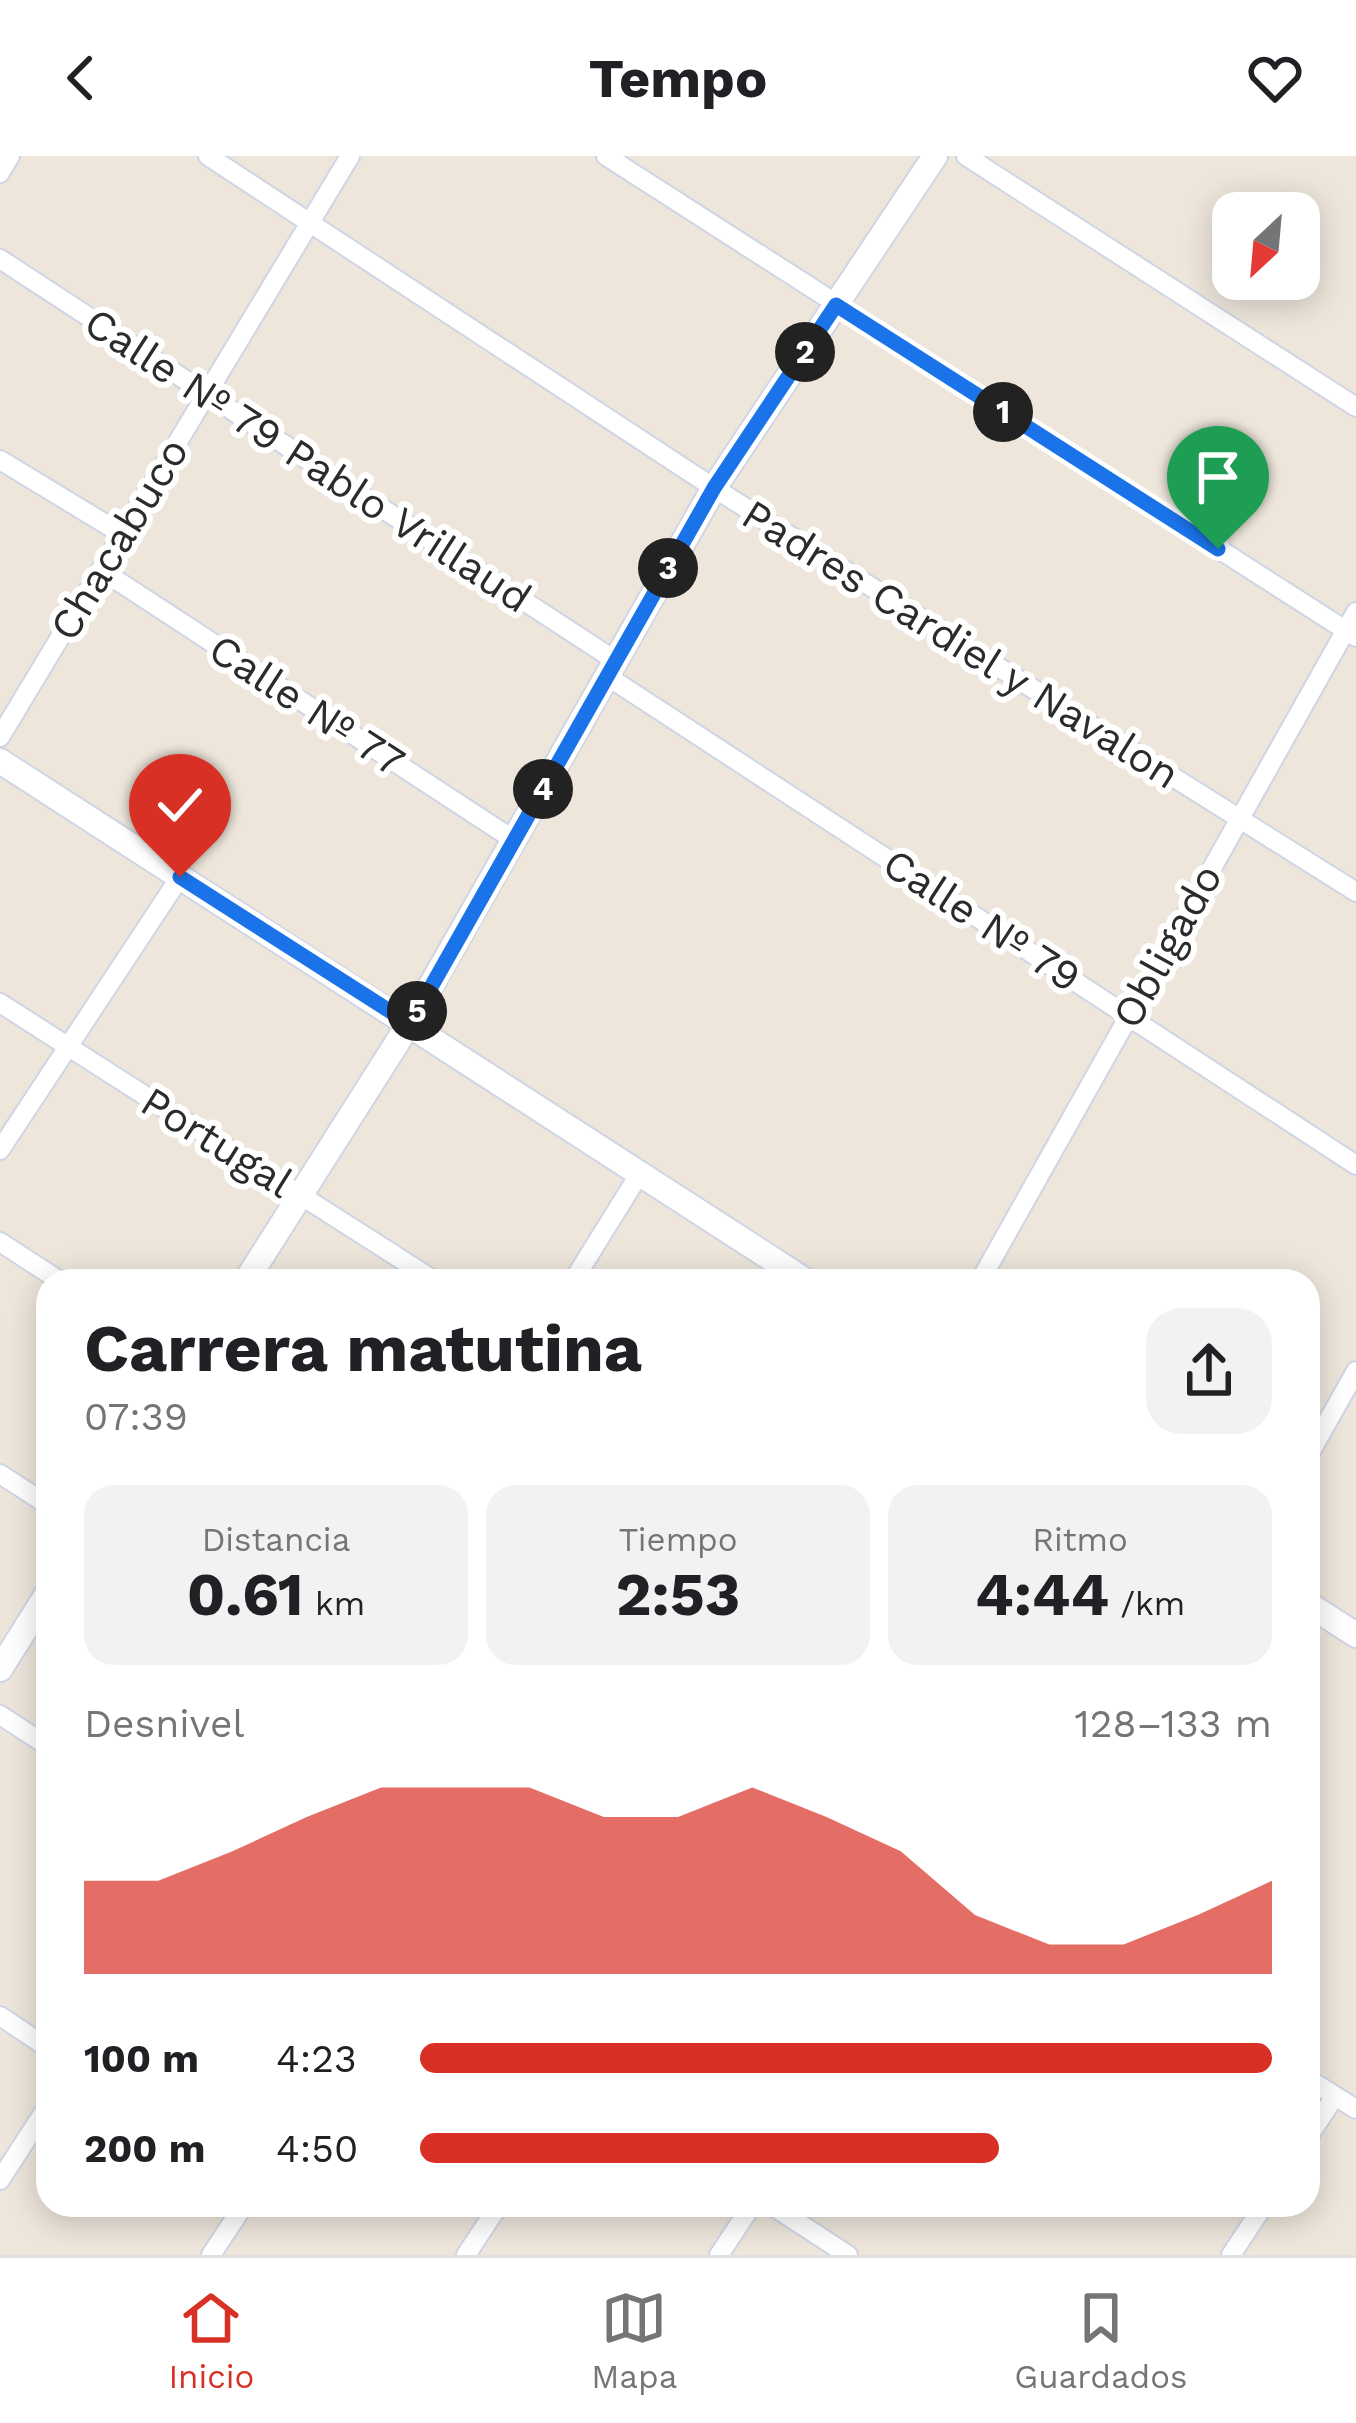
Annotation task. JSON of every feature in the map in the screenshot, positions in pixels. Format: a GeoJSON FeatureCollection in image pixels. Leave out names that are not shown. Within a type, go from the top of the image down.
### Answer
{"type":"FeatureCollection","features":[{"type":"Feature","properties":{"kind":"street"},"geometry":{"type":"LineString","coordinates":[[0,173],[10,156]]}},
{"type":"Feature","properties":{"kind":"street","name":"Padres Cardiel y Navalon"},"geometry":{"type":"LineString","coordinates":[[208,156],[714,488],[1356,892]]}},
{"type":"Feature","properties":{"kind":"street","name":"Chacabuco"},"geometry":{"type":"LineString","coordinates":[[0,737],[350,156]]}},
{"type":"Feature","properties":{"kind":"street"},"geometry":{"type":"LineString","coordinates":[[606,156],[1352,626]]}},
{"type":"Feature","properties":{"kind":"street"},"geometry":{"type":"LineString","coordinates":[[254,1269],[410,1024],[714,488],[935,156]]}},
{"type":"Feature","properties":{"kind":"street"},"geometry":{"type":"LineString","coordinates":[[966,156],[1356,407]]}},
{"type":"Feature","properties":{"kind":"street","name":"Calle Nº 79 Pablo Vrillaud"},"geometry":{"type":"LineString","coordinates":[[0,259],[611,668]]}},
{"type":"Feature","properties":{"kind":"street"},"geometry":{"type":"LineString","coordinates":[[0,460],[122,534]]}},
{"type":"Feature","properties":{"kind":"street","name":"Calle Nº 77"},"geometry":{"type":"LineString","coordinates":[[101,570],[514,840]]}},
{"type":"Feature","properties":{"kind":"street","name":"Obligado"},"geometry":{"type":"LineString","coordinates":[[987,1269],[1352,626]]}},
{"type":"Feature","properties":{"kind":"street","name":"Calle Nº 79"},"geometry":{"type":"LineString","coordinates":[[611,668],[1356,1165]]}},
{"type":"Feature","properties":{"kind":"street"},"geometry":{"type":"LineString","coordinates":[[0,760],[788,1269]]}},
{"type":"Feature","properties":{"kind":"street"},"geometry":{"type":"LineString","coordinates":[[0,1150],[180,877]]}},
{"type":"Feature","properties":{"kind":"street","name":"Portugal"},"geometry":{"type":"LineString","coordinates":[[0,1004],[416,1269]]}},
{"type":"Feature","properties":{"kind":"street"},"geometry":{"type":"LineString","coordinates":[[580,1269],[640,1173]]}},
{"type":"Feature","properties":{"kind":"street"},"geometry":{"type":"LineString","coordinates":[[0,1242],[42,1269]]}},
{"type":"Feature","properties":{"kind":"street"},"geometry":{"type":"LineString","coordinates":[[1320,1438],[1351,1393],[1356,1371]]}},
{"type":"Feature","properties":{"kind":"street"},"geometry":{"type":"LineString","coordinates":[[0,1474],[36,1497]]}},
{"type":"Feature","properties":{"kind":"street"},"geometry":{"type":"LineString","coordinates":[[0,1669],[36,1612]]}},
{"type":"Feature","properties":{"kind":"street"},"geometry":{"type":"LineString","coordinates":[[1320,1612],[1356,1635]]}},
{"type":"Feature","properties":{"kind":"street"},"geometry":{"type":"LineString","coordinates":[[0,1715],[36,1738]]}},
{"type":"Feature","properties":{"kind":"street"},"geometry":{"type":"LineString","coordinates":[[0,2016],[36,2040]]}},
{"type":"Feature","properties":{"kind":"street"},"geometry":{"type":"LineString","coordinates":[[1320,2087],[1356,2109]]}},
{"type":"Feature","properties":{"kind":"street"},"geometry":{"type":"LineString","coordinates":[[1320,2119],[1335,2096]]}},
{"type":"Feature","properties":{"kind":"street"},"geometry":{"type":"LineString","coordinates":[[0,2180],[36,2124]]}},
{"type":"Feature","properties":{"kind":"street"},"geometry":{"type":"LineString","coordinates":[[211,2255],[236,2217]]}},
{"type":"Feature","properties":{"kind":"street"},"geometry":{"type":"LineString","coordinates":[[466,2255],[491,2217]]}},
{"type":"Feature","properties":{"kind":"street"},"geometry":{"type":"LineString","coordinates":[[719,2255],[744,2217]]}},
{"type":"Feature","properties":{"kind":"street"},"geometry":{"type":"LineString","coordinates":[[789,2217],[848,2255]]}},
{"type":"Feature","properties":{"kind":"street"},"geometry":{"type":"LineString","coordinates":[[1231,2255],[1256,2217]]}},
{"type":"Feature","properties":{"kind":"route"},"geometry":{"type":"LineString","coordinates":[[180,877],[410,1024],[714,488],[836,305],[1218,549]]}}]}
